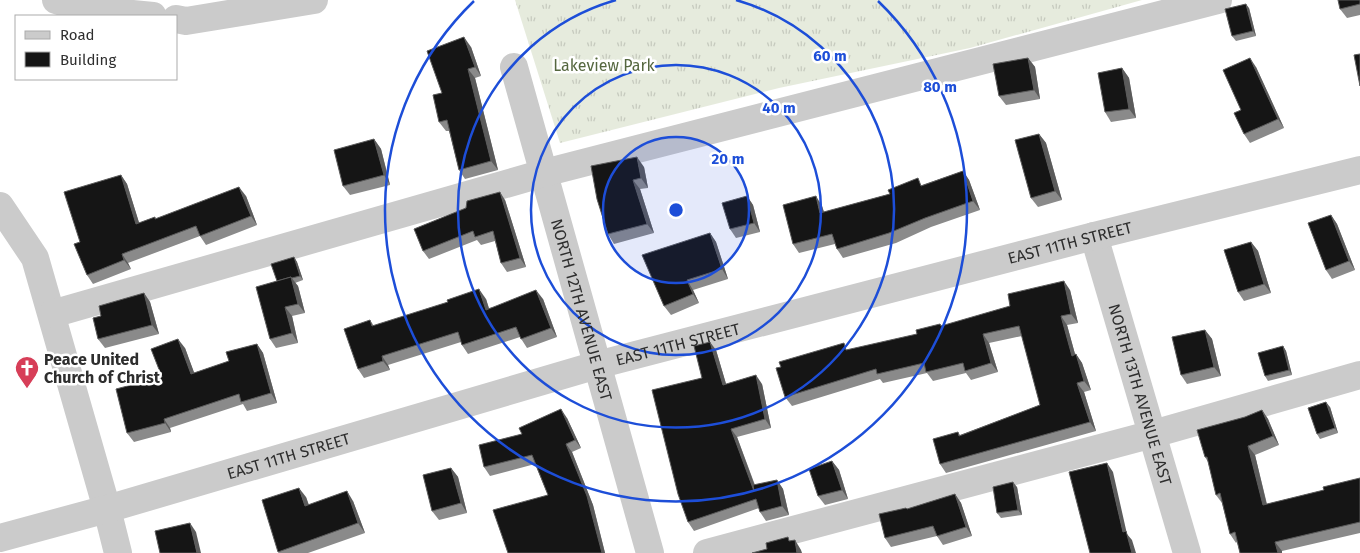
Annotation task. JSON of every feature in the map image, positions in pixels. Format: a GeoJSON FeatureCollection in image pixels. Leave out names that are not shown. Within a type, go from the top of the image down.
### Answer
{"type":"FeatureCollection","features":[{"type":"Feature","properties":{"kind":"street"},"geometry":{"type":"LineString","coordinates":[[56,0],[83,9],[142,15]]}},
{"type":"Feature","properties":{"kind":"street"},"geometry":{"type":"LineString","coordinates":[[178,20],[186,21],[222,16],[314,0]]}},
{"type":"Feature","properties":{"kind":"street"},"geometry":{"type":"LineString","coordinates":[[52,314],[544,173],[1218,0]]}},
{"type":"Feature","properties":{"kind":"street","name":"NORTH 12TH AVENUE EAST"},"geometry":{"type":"LineString","coordinates":[[514,67],[650,553]]}},
{"type":"Feature","properties":{"kind":"street","name":"EAST 11TH STREET"},"geometry":{"type":"LineString","coordinates":[[0,538],[107,509],[597,365],[1094,236],[1360,170]]}},
{"type":"Feature","properties":{"kind":"street"},"geometry":{"type":"LineString","coordinates":[[0,206],[35,258],[118,553]]}},
{"type":"Feature","properties":{"kind":"street","name":"NORTH 13TH AVENUE EAST"},"geometry":{"type":"LineString","coordinates":[[1094,236],[1187,553]]}},
{"type":"Feature","properties":{"kind":"street"},"geometry":{"type":"LineString","coordinates":[[706,553],[1153,434],[1360,375]]}},
{"type":"Feature","properties":{"kind":"green space","name":"Lakeview Park"},"geometry":{"type":"Polygon","coordinates":[[[515,0],[1142,0],[970,48],[779,88],[560,143],[515,0]]]}},
{"type":"Feature","properties":{"kind":"building"},"geometry":{"type":"Polygon","coordinates":[[[1338,0],[1360,0],[1360,4],[1340,9],[1338,0]]]}},
{"type":"Feature","properties":{"kind":"building"},"geometry":{"type":"Polygon","coordinates":[[[1246,4],[1253,31],[1232,36],[1225,9],[1246,4]]]}},
{"type":"Feature","properties":{"kind":"building"},"geometry":{"type":"Polygon","coordinates":[[[464,37],[475,67],[468,69],[491,161],[459,170],[447,120],[439,122],[433,95],[442,93],[427,51],[464,37]]]}},
{"type":"Feature","properties":{"kind":"building"},"geometry":{"type":"Polygon","coordinates":[[[1360,54],[1360,86],[1354,55],[1360,54]]]}},
{"type":"Feature","properties":{"kind":"building"},"geometry":{"type":"Polygon","coordinates":[[[1028,58],[1034,90],[999,96],[993,64],[1028,58]]]}},
{"type":"Feature","properties":{"kind":"building"},"geometry":{"type":"Polygon","coordinates":[[[1250,58],[1278,119],[1244,134],[1234,113],[1241,110],[1223,70],[1250,58]]]}},
{"type":"Feature","properties":{"kind":"building"},"geometry":{"type":"Polygon","coordinates":[[[1122,68],[1129,109],[1105,112],[1098,73],[1122,68]]]}},
{"type":"Feature","properties":{"kind":"building"},"geometry":{"type":"Polygon","coordinates":[[[1039,134],[1055,191],[1031,198],[1015,140],[1039,134]]]}},
{"type":"Feature","properties":{"kind":"building"},"geometry":{"type":"Polygon","coordinates":[[[374,139],[384,175],[343,186],[334,150],[374,139]]]}},
{"type":"Feature","properties":{"kind":"building"},"geometry":{"type":"Polygon","coordinates":[[[637,157],[641,178],[633,180],[647,224],[608,234],[597,199],[591,166],[637,157]]]}},
{"type":"Feature","properties":{"kind":"building"},"geometry":{"type":"Polygon","coordinates":[[[963,171],[973,201],[889,233],[837,249],[832,234],[793,244],[783,205],[816,196],[820,213],[890,194],[888,190],[918,178],[921,186],[963,171]]]}},
{"type":"Feature","properties":{"kind":"building"},"geometry":{"type":"Polygon","coordinates":[[[121,175],[136,224],[155,217],[155,219],[239,187],[251,216],[200,236],[196,226],[122,254],[124,260],[87,275],[74,244],[80,242],[64,192],[121,175]]]}},
{"type":"Feature","properties":{"kind":"building"},"geometry":{"type":"Polygon","coordinates":[[[500,192],[520,258],[501,263],[493,231],[475,237],[473,231],[423,251],[414,229],[466,208],[467,201],[500,192]]]}},
{"type":"Feature","properties":{"kind":"building"},"geometry":{"type":"Polygon","coordinates":[[[747,196],[754,223],[730,229],[722,203],[747,196]]]}},
{"type":"Feature","properties":{"kind":"building"},"geometry":{"type":"Polygon","coordinates":[[[1331,215],[1349,261],[1326,270],[1308,223],[1331,215]]]}},
{"type":"Feature","properties":{"kind":"building"},"geometry":{"type":"Polygon","coordinates":[[[710,233],[722,269],[687,280],[693,294],[664,306],[642,255],[710,233]]]}},
{"type":"Feature","properties":{"kind":"building"},"geometry":{"type":"Polygon","coordinates":[[[1251,242],[1264,284],[1238,292],[1224,250],[1251,242]]]}},
{"type":"Feature","properties":{"kind":"building"},"geometry":{"type":"Polygon","coordinates":[[[294,257],[300,276],[277,281],[271,264],[294,257]]]}},
{"type":"Feature","properties":{"kind":"building"},"geometry":{"type":"Polygon","coordinates":[[[291,277],[298,304],[285,307],[292,333],[270,339],[256,287],[291,277]]]}},
{"type":"Feature","properties":{"kind":"building"},"geometry":{"type":"Polygon","coordinates":[[[1064,281],[1071,314],[1061,316],[1072,356],[1076,354],[1084,381],[1077,383],[1090,422],[940,464],[933,439],[958,432],[959,436],[1040,405],[1019,326],[983,334],[991,363],[965,371],[963,363],[926,372],[924,363],[877,374],[876,369],[785,397],[776,368],[781,367],[779,362],[844,343],[846,350],[917,334],[916,330],[940,324],[941,326],[1010,306],[1008,294],[1064,281]]]}},
{"type":"Feature","properties":{"kind":"building"},"geometry":{"type":"Polygon","coordinates":[[[479,289],[486,310],[536,290],[551,328],[521,339],[516,327],[462,345],[458,332],[382,356],[383,361],[358,369],[344,329],[370,320],[372,326],[448,302],[447,300],[479,289]]]}},
{"type":"Feature","properties":{"kind":"building"},"geometry":{"type":"Polygon","coordinates":[[[144,293],[152,325],[98,339],[93,318],[101,316],[99,306],[144,293]]]}},
{"type":"Feature","properties":{"kind":"building"},"geometry":{"type":"Polygon","coordinates":[[[1205,330],[1214,367],[1181,375],[1172,337],[1205,330]]]}},
{"type":"Feature","properties":{"kind":"building"},"geometry":{"type":"Polygon","coordinates":[[[178,339],[191,374],[229,361],[226,352],[257,344],[271,393],[241,402],[239,394],[164,419],[165,423],[127,433],[116,389],[162,377],[151,349],[178,339]]]}},
{"type":"Feature","properties":{"kind":"building"},"geometry":{"type":"Polygon","coordinates":[[[710,342],[723,385],[756,375],[765,419],[731,429],[754,491],[753,485],[777,480],[782,506],[760,512],[756,499],[688,522],[678,494],[652,390],[702,378],[694,346],[710,342]]]}},
{"type":"Feature","properties":{"kind":"building"},"geometry":{"type":"Polygon","coordinates":[[[1283,346],[1289,370],[1265,376],[1258,353],[1283,346]]]}},
{"type":"Feature","properties":{"kind":"building"},"geometry":{"type":"Polygon","coordinates":[[[1326,402],[1335,428],[1317,434],[1308,408],[1326,402]]]}},
{"type":"Feature","properties":{"kind":"building"},"geometry":{"type":"Polygon","coordinates":[[[561,409],[575,440],[566,444],[587,496],[602,553],[508,553],[493,510],[548,495],[532,455],[484,467],[479,445],[522,434],[519,428],[561,409]]]}},
{"type":"Feature","properties":{"kind":"building"},"geometry":{"type":"Polygon","coordinates":[[[1262,410],[1273,436],[1248,446],[1263,505],[1324,490],[1323,487],[1360,478],[1360,522],[1275,542],[1278,553],[1240,553],[1235,532],[1230,534],[1220,493],[1216,495],[1207,457],[1205,457],[1197,430],[1245,417],[1262,410]]]}},
{"type":"Feature","properties":{"kind":"building"},"geometry":{"type":"Polygon","coordinates":[[[832,461],[842,490],[818,496],[809,469],[832,461]]]}},
{"type":"Feature","properties":{"kind":"building"},"geometry":{"type":"Polygon","coordinates":[[[1107,463],[1123,532],[1126,531],[1132,553],[1090,553],[1069,472],[1107,463]]]}},
{"type":"Feature","properties":{"kind":"building"},"geometry":{"type":"Polygon","coordinates":[[[451,468],[461,503],[432,511],[423,475],[451,468]]]}},
{"type":"Feature","properties":{"kind":"building"},"geometry":{"type":"Polygon","coordinates":[[[1013,482],[1018,510],[997,513],[993,487],[1013,482]]]}},
{"type":"Feature","properties":{"kind":"building"},"geometry":{"type":"Polygon","coordinates":[[[299,488],[305,506],[347,491],[358,523],[278,552],[262,500],[299,488]]]}},
{"type":"Feature","properties":{"kind":"building"},"geometry":{"type":"Polygon","coordinates":[[[955,494],[966,527],[937,536],[933,526],[885,538],[879,514],[907,509],[955,494]]]}},
{"type":"Feature","properties":{"kind":"building"},"geometry":{"type":"Polygon","coordinates":[[[190,523],[197,553],[160,553],[155,531],[190,523]]]}},
{"type":"Feature","properties":{"kind":"building"},"geometry":{"type":"Polygon","coordinates":[[[788,537],[789,541],[795,540],[797,553],[752,553],[767,549],[766,543],[788,537]]]}},
{"type":"Feature","properties":{"kind":"place","name":"Peace United Church of Christ"},"geometry":{"type":"Point","coordinates":[27,389]}}]}
